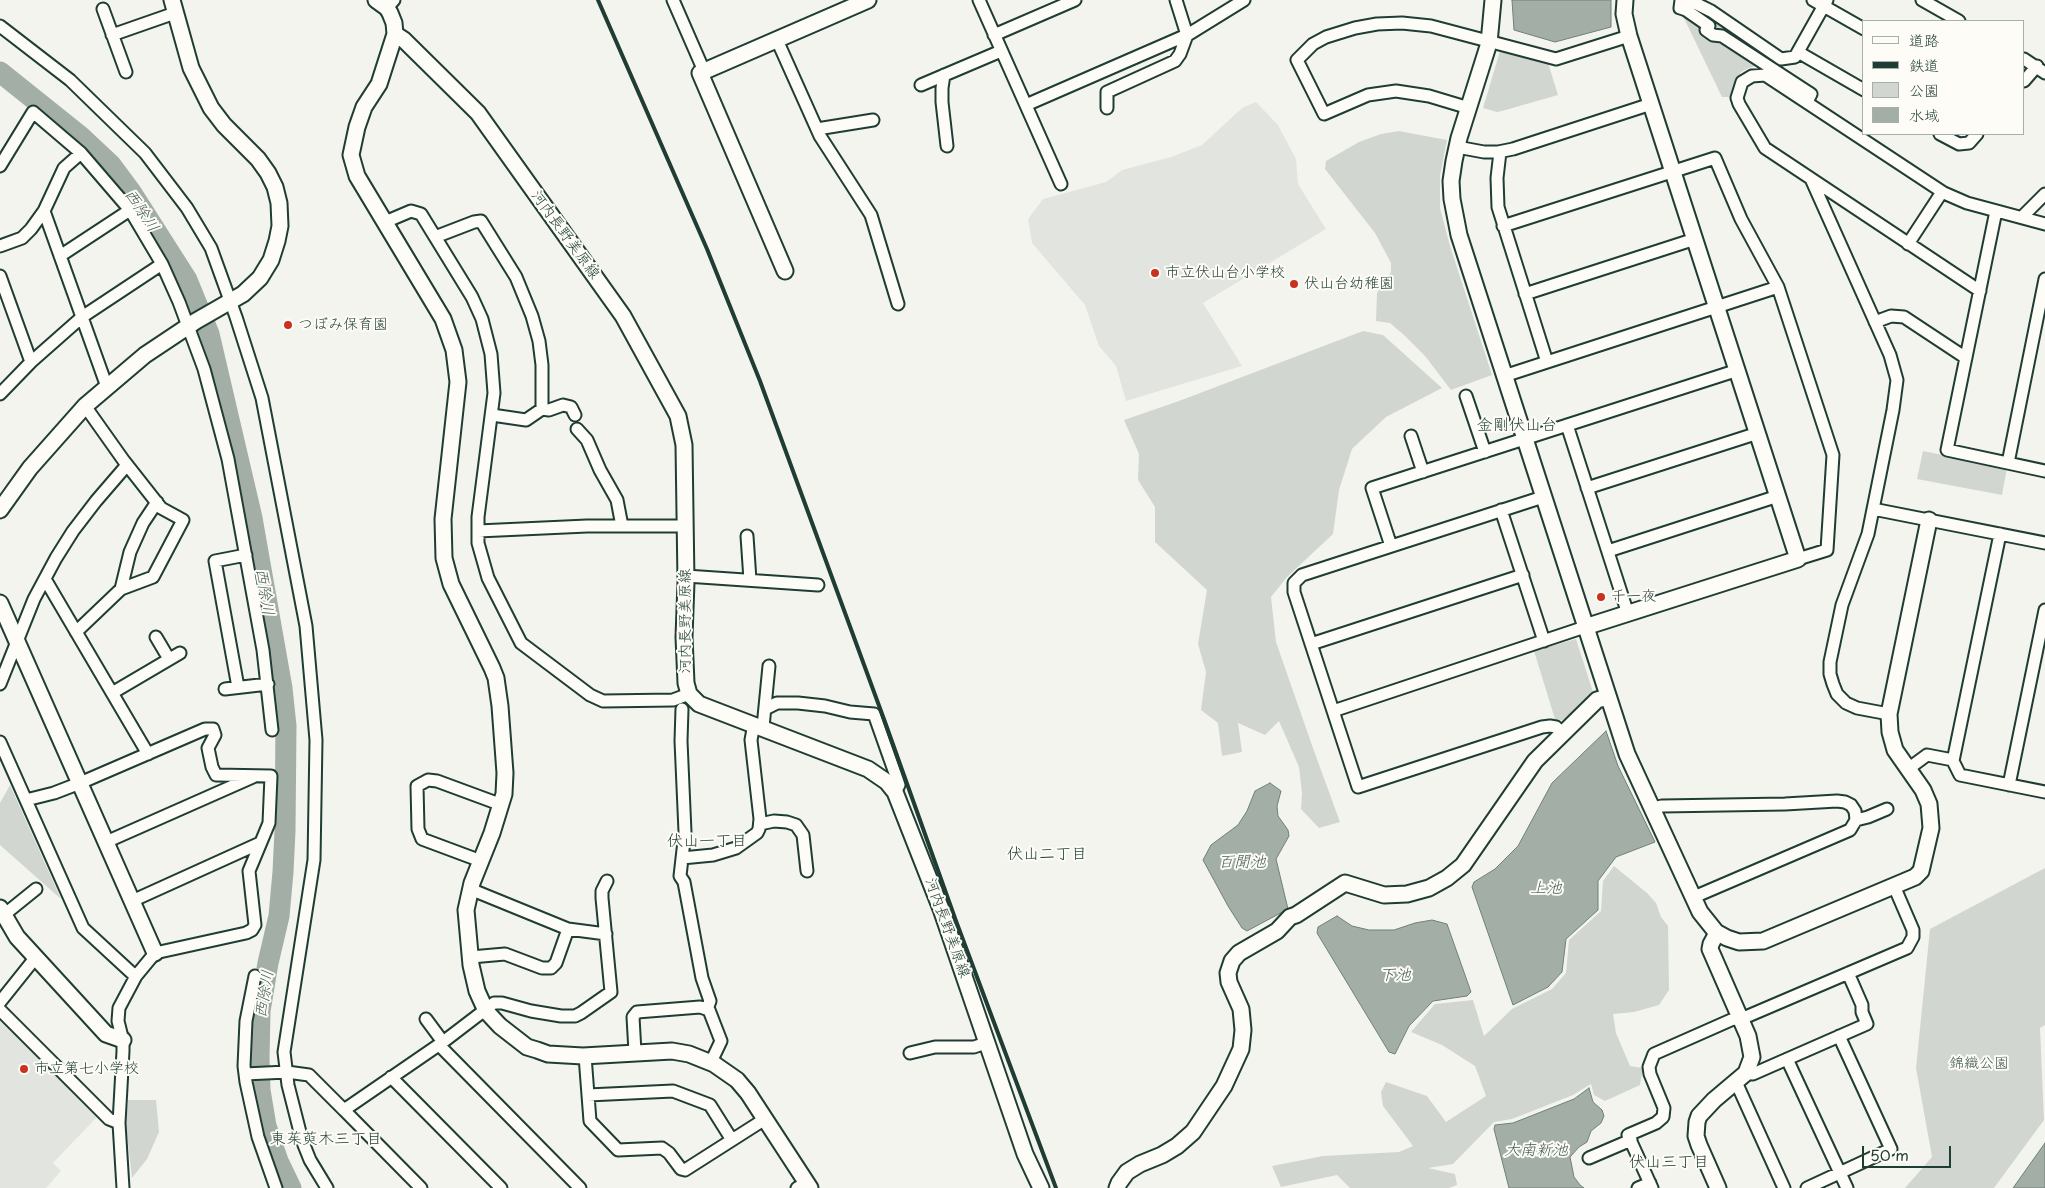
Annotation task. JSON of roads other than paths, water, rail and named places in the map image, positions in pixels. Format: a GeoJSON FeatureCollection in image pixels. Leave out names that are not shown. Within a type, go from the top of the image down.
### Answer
{"type":"FeatureCollection","features":[{"type":"Feature","properties":{"kind":"street"},"geometry":{"type":"LineString","coordinates":[[673,0],[704,71]]}},
{"type":"Feature","properties":{"kind":"street"},"geometry":{"type":"LineString","coordinates":[[785,271],[700,73],[868,0]]}},
{"type":"Feature","properties":{"kind":"street"},"geometry":{"type":"LineString","coordinates":[[979,0],[1060,184]]}},
{"type":"Feature","properties":{"kind":"street"},"geometry":{"type":"LineString","coordinates":[[994,36],[1075,0]]}},
{"type":"Feature","properties":{"kind":"street"},"geometry":{"type":"LineString","coordinates":[[1106,108],[1107,92],[1175,61],[1187,35],[1176,0]]}},
{"type":"Feature","properties":{"kind":"street"},"geometry":{"type":"LineString","coordinates":[[1026,105],[1187,35],[1244,0]]}},
{"type":"Feature","properties":{"kind":"street"},"geometry":{"type":"LineString","coordinates":[[1493,0],[1489,41],[1457,147],[1451,181],[1454,215],[1463,249],[1627,754],[1694,897],[1708,924],[1717,932],[1739,942],[1763,941],[1916,877],[1921,871],[1931,828],[1929,804],[1923,790],[1898,754],[1890,732],[1889,714],[1929,520]]}},
{"type":"Feature","properties":{"kind":"street"},"geometry":{"type":"LineString","coordinates":[[1625,0],[1624,14],[1629,36],[1798,559]]}},
{"type":"Feature","properties":{"kind":"street"},"geometry":{"type":"LineString","coordinates":[[1681,0],[1680,8],[1709,26],[1706,30],[1713,35],[1722,36],[1811,94],[1807,102]]}},
{"type":"Feature","properties":{"kind":"street"},"geometry":{"type":"LineString","coordinates":[[1689,0],[1710,11],[1781,59],[1795,57],[1826,3]]}},
{"type":"Feature","properties":{"kind":"street"},"geometry":{"type":"LineString","coordinates":[[1813,0],[1826,3],[1862,28]]}},
{"type":"Feature","properties":{"kind":"street"},"geometry":{"type":"LineString","coordinates":[[1922,0],[1957,20]]}},
{"type":"Feature","properties":{"kind":"street"},"geometry":{"type":"LineString","coordinates":[[386,3],[394,23],[395,34],[379,84],[364,107],[351,150],[357,176],[443,319],[455,356],[458,387],[443,519],[444,558],[451,584],[488,657],[496,678],[500,706],[505,772],[504,794],[502,805],[470,890],[466,910],[477,991],[486,1011],[507,1033],[527,1047],[548,1054],[586,1056],[672,1051],[689,1054],[711,1062],[737,1080],[748,1094],[765,1119],[804,1186]]}},
{"type":"Feature","properties":{"kind":"street"},"geometry":{"type":"LineString","coordinates":[[0,510],[30,468],[85,406],[145,355],[191,324],[243,294],[260,278],[271,260],[278,242],[280,226],[279,203],[268,173],[258,159],[224,125],[211,108],[191,68],[174,6],[112,35]]}},
{"type":"Feature","properties":{"kind":"street"},"geometry":{"type":"LineString","coordinates":[[103,9],[126,72]]}},
{"type":"Feature","properties":{"kind":"street"},"geometry":{"type":"LineString","coordinates":[[1469,108],[1421,94],[1396,91],[1368,95],[1324,114],[1297,60],[1314,44],[1326,37],[1355,28],[1377,24],[1402,23],[1431,26],[1556,59],[1629,36]]}},
{"type":"Feature","properties":{"kind":"street"},"geometry":{"type":"LineString","coordinates":[[0,26],[70,80],[145,153],[187,208],[211,248],[262,398],[306,626],[316,740],[314,860],[284,1052],[285,1072],[302,1140],[310,1160],[326,1188]]}},
{"type":"Feature","properties":{"kind":"street","name":"河内長野美原線"},"geometry":{"type":"LineString","coordinates":[[395,34],[404,40],[478,113],[593,273],[633,334],[678,416],[683,435],[686,576],[684,636],[686,683],[689,694],[699,704],[868,769],[887,782],[895,792],[941,909],[1025,1154],[1041,1188]]}},
{"type":"Feature","properties":{"kind":"street"},"geometry":{"type":"LineString","coordinates":[[777,40],[817,129],[871,215],[898,304]]}},
{"type":"Feature","properties":{"kind":"street"},"geometry":{"type":"LineString","coordinates":[[921,85],[1001,50]]}},
{"type":"Feature","properties":{"kind":"street"},"geometry":{"type":"LineString","coordinates":[[1798,52],[1862,89]]}},
{"type":"Feature","properties":{"kind":"street"},"geometry":{"type":"LineString","coordinates":[[2025,60],[2041,70],[2025,80]]}},
{"type":"Feature","properties":{"kind":"street"},"geometry":{"type":"LineString","coordinates":[[1980,291],[1765,148],[1737,98],[1742,82],[1758,74],[1772,79],[1954,199],[2045,224]]}},
{"type":"Feature","properties":{"kind":"street"},"geometry":{"type":"LineString","coordinates":[[944,75],[942,102],[947,146]]}},
{"type":"Feature","properties":{"kind":"street"},"geometry":{"type":"LineString","coordinates":[[1457,147],[1484,152],[1500,152],[1651,104]]}},
{"type":"Feature","properties":{"kind":"street"},"geometry":{"type":"LineString","coordinates":[[0,166],[33,112],[81,153],[130,210],[162,264],[191,324],[217,412],[228,459],[268,684],[272,730]]}},
{"type":"Feature","properties":{"kind":"street"},"geometry":{"type":"LineString","coordinates":[[817,129],[873,120]]}},
{"type":"Feature","properties":{"kind":"street"},"geometry":{"type":"LineString","coordinates":[[1942,135],[1959,144],[1969,143],[1976,135]]}},
{"type":"Feature","properties":{"kind":"street"},"geometry":{"type":"LineString","coordinates":[[1500,152],[1497,192],[1498,207],[1547,362]]}},
{"type":"Feature","properties":{"kind":"street"},"geometry":{"type":"LineString","coordinates":[[0,246],[22,238],[44,211],[64,168],[81,153]]}},
{"type":"Feature","properties":{"kind":"street"},"geometry":{"type":"LineString","coordinates":[[1333,711],[1585,627],[1827,550],[1834,455],[1778,287],[1740,219],[1715,158],[1503,226]]}},
{"type":"Feature","properties":{"kind":"street"},"geometry":{"type":"LineString","coordinates":[[1812,180],[1876,322],[1897,380],[1893,410],[1873,509],[1863,551],[1842,605],[1830,662],[1830,674],[1837,694],[1846,702],[1857,708],[1889,714]]}},
{"type":"Feature","properties":{"kind":"street"},"geometry":{"type":"LineString","coordinates":[[1908,244],[1942,192]]}},
{"type":"Feature","properties":{"kind":"street"},"geometry":{"type":"LineString","coordinates":[[2022,217],[2045,194]]}},
{"type":"Feature","properties":{"kind":"street"},"geometry":{"type":"LineString","coordinates":[[1828,213],[1830,203],[1841,199]]}},
{"type":"Feature","properties":{"kind":"street"},"geometry":{"type":"LineString","coordinates":[[60,256],[130,210]]}},
{"type":"Feature","properties":{"kind":"street"},"geometry":{"type":"LineString","coordinates":[[44,211],[107,387]]}},
{"type":"Feature","properties":{"kind":"street"},"geometry":{"type":"LineString","coordinates":[[385,222],[411,211],[421,214],[472,297],[482,318],[493,365],[494,393],[478,531],[480,553],[488,578],[517,637],[526,648],[590,694],[604,701],[673,700],[689,694]]}},
{"type":"Feature","properties":{"kind":"street"},"geometry":{"type":"LineString","coordinates":[[1996,211],[1948,450],[2045,470]]}},
{"type":"Feature","properties":{"kind":"street"},"geometry":{"type":"LineString","coordinates":[[435,237],[474,222],[481,221],[483,223],[516,277],[532,316],[539,341],[542,365],[542,409]]}},
{"type":"Feature","properties":{"kind":"street"},"geometry":{"type":"LineString","coordinates":[[1525,294],[1695,239]]}},
{"type":"Feature","properties":{"kind":"street"},"geometry":{"type":"LineString","coordinates":[[0,394],[31,362],[82,317],[162,264]]}},
{"type":"Feature","properties":{"kind":"street"},"geometry":{"type":"LineString","coordinates":[[0,276],[31,362]]}},
{"type":"Feature","properties":{"kind":"street"},"geometry":{"type":"LineString","coordinates":[[2008,463],[2045,279]]}},
{"type":"Feature","properties":{"kind":"street"},"geometry":{"type":"LineString","coordinates":[[1504,376],[1778,287]]}},
{"type":"Feature","properties":{"kind":"street"},"geometry":{"type":"LineString","coordinates":[[1876,322],[1891,316],[1904,318],[1966,358]]}},
{"type":"Feature","properties":{"kind":"street"},"geometry":{"type":"LineString","coordinates":[[1391,546],[1372,488],[1738,370]]}},
{"type":"Feature","properties":{"kind":"street"},"geometry":{"type":"LineString","coordinates":[[1466,396],[1485,452]]}},
{"type":"Feature","properties":{"kind":"street"},"geometry":{"type":"LineString","coordinates":[[492,415],[526,420],[542,409],[549,410],[563,405],[571,407],[575,415]]}},
{"type":"Feature","properties":{"kind":"street"},"geometry":{"type":"LineString","coordinates":[[76,632],[121,589],[153,577],[183,520],[160,508],[85,406]]}},
{"type":"Feature","properties":{"kind":"street"},"geometry":{"type":"LineString","coordinates":[[1567,425],[1628,614]]}},
{"type":"Feature","properties":{"kind":"street"},"geometry":{"type":"LineString","coordinates":[[577,429],[587,440],[600,470],[617,500],[622,526]]}},
{"type":"Feature","properties":{"kind":"street"},"geometry":{"type":"LineString","coordinates":[[1587,488],[1758,434]]}},
{"type":"Feature","properties":{"kind":"street"},"geometry":{"type":"LineString","coordinates":[[1411,436],[1423,472]]}},
{"type":"Feature","properties":{"kind":"street"},"geometry":{"type":"LineString","coordinates":[[0,684],[34,599],[45,579],[73,531],[127,465]]}},
{"type":"Feature","properties":{"kind":"street"},"geometry":{"type":"LineString","coordinates":[[1608,551],[1778,496]]}},
{"type":"Feature","properties":{"kind":"street"},"geometry":{"type":"LineString","coordinates":[[1543,497],[1302,575],[1294,583],[1294,592],[1358,786],[1542,727],[1556,727],[1563,734]]}},
{"type":"Feature","properties":{"kind":"street"},"geometry":{"type":"LineString","coordinates":[[121,589],[130,552],[143,523],[157,502]]}},
{"type":"Feature","properties":{"kind":"street"},"geometry":{"type":"LineString","coordinates":[[1873,509],[2045,543]]}},
{"type":"Feature","properties":{"kind":"street"},"geometry":{"type":"LineString","coordinates":[[1502,510],[1544,641]]}},
{"type":"Feature","properties":{"kind":"street"},"geometry":{"type":"LineString","coordinates":[[478,531],[533,527],[684,526]]}},
{"type":"Feature","properties":{"kind":"street"},"geometry":{"type":"LineString","coordinates":[[2000,534],[1953,760],[1960,775],[2045,792]]}},
{"type":"Feature","properties":{"kind":"street"},"geometry":{"type":"LineString","coordinates":[[747,536],[750,580]]}},
{"type":"Feature","properties":{"kind":"street"},"geometry":{"type":"LineString","coordinates":[[238,687],[215,561],[246,555]]}},
{"type":"Feature","properties":{"kind":"street"},"geometry":{"type":"LineString","coordinates":[[1311,644],[1523,575]]}},
{"type":"Feature","properties":{"kind":"street"},"geometry":{"type":"LineString","coordinates":[[686,576],[818,585]]}},
{"type":"Feature","properties":{"kind":"street"},"geometry":{"type":"LineString","coordinates":[[45,579],[148,754]]}},
{"type":"Feature","properties":{"kind":"street"},"geometry":{"type":"LineString","coordinates":[[0,603],[155,953]]}},
{"type":"Feature","properties":{"kind":"street"},"geometry":{"type":"LineString","coordinates":[[2009,785],[2045,610]]}},
{"type":"Feature","properties":{"kind":"street"},"geometry":{"type":"LineString","coordinates":[[156,637],[169,659]]}},
{"type":"Feature","properties":{"kind":"street"},"geometry":{"type":"LineString","coordinates":[[112,693],[180,653]]}},
{"type":"Feature","properties":{"kind":"street"},"geometry":{"type":"LineString","coordinates":[[682,858],[689,859],[713,855],[736,848],[757,834],[760,824],[751,740],[759,726],[765,709],[769,666]]}},
{"type":"Feature","properties":{"kind":"street"},"geometry":{"type":"LineString","coordinates":[[225,688],[268,684]]}},
{"type":"Feature","properties":{"kind":"street"},"geometry":{"type":"LineString","coordinates":[[1117,1188],[1127,1172],[1178,1146],[1193,1132],[1224,1086],[1241,1049],[1243,1030],[1241,1009],[1229,982],[1228,972],[1232,961],[1239,953],[1277,931],[1290,916],[1296,915],[1345,882],[1384,895],[1407,894],[1429,888],[1448,878],[1467,859],[1535,761],[1597,700],[1608,697]]}},
{"type":"Feature","properties":{"kind":"street"},"geometry":{"type":"LineString","coordinates":[[765,709],[777,703],[798,703],[874,714],[898,779],[899,785],[895,792]]}},
{"type":"Feature","properties":{"kind":"street"},"geometry":{"type":"LineString","coordinates":[[682,710],[680,741],[685,832],[680,876],[684,882],[702,978],[710,1002],[707,1008],[721,1041],[711,1062]]}},
{"type":"Feature","properties":{"kind":"street"},"geometry":{"type":"LineString","coordinates":[[26,800],[54,793],[80,783],[205,729],[213,729],[215,735],[208,748],[212,767],[216,775],[271,776],[269,823],[249,871],[255,925],[252,930],[246,934],[155,953],[135,976],[119,1008],[118,1021],[123,1040],[119,1123],[124,1183],[122,1188]]}},
{"type":"Feature","properties":{"kind":"street"},"geometry":{"type":"LineString","coordinates":[[0,742],[83,928],[135,976]]}},
{"type":"Feature","properties":{"kind":"street"},"geometry":{"type":"LineString","coordinates":[[1908,770],[1927,756],[1953,760]]}},
{"type":"Feature","properties":{"kind":"street"},"geometry":{"type":"LineString","coordinates":[[106,842],[257,776]]}},
{"type":"Feature","properties":{"kind":"street"},"geometry":{"type":"LineString","coordinates":[[481,861],[422,839],[418,829],[417,786],[428,780],[437,781],[502,805]]}},
{"type":"Feature","properties":{"kind":"street"},"geometry":{"type":"LineString","coordinates":[[1652,808],[1662,806],[1785,804],[1837,801],[1845,802],[1855,812],[1856,820],[1850,830],[1694,897]]}},
{"type":"Feature","properties":{"kind":"street"},"geometry":{"type":"LineString","coordinates":[[1856,820],[1868,818],[1887,809]]}},
{"type":"Feature","properties":{"kind":"street"},"geometry":{"type":"LineString","coordinates":[[760,824],[774,821],[796,825],[803,835],[807,871]]}},
{"type":"Feature","properties":{"kind":"street"},"geometry":{"type":"LineString","coordinates":[[132,901],[260,843]]}},
{"type":"Feature","properties":{"kind":"street"},"geometry":{"type":"LineString","coordinates":[[344,1110],[498,1002],[538,1013],[575,1016],[610,995],[612,988],[602,898],[602,891],[607,881]]}},
{"type":"Feature","properties":{"kind":"street"},"geometry":{"type":"LineString","coordinates":[[1638,1188],[1651,1185],[1628,1135],[1663,1117],[1664,1108],[1649,1067],[1654,1054],[1730,1020],[1748,1016],[1902,951],[1911,943],[1913,930],[1894,886]]}},
{"type":"Feature","properties":{"kind":"street"},"geometry":{"type":"LineString","coordinates":[[36,889],[3,911],[17,937],[106,1034],[123,1040]]}},
{"type":"Feature","properties":{"kind":"street"},"geometry":{"type":"LineString","coordinates":[[470,890],[568,929],[606,934]]}},
{"type":"Feature","properties":{"kind":"street"},"geometry":{"type":"LineString","coordinates":[[471,957],[505,954],[542,968],[551,968],[556,963],[568,929]]}},
{"type":"Feature","properties":{"kind":"street"},"geometry":{"type":"LineString","coordinates":[[1717,932],[1710,949],[1748,1036],[1752,1051],[1752,1062],[1742,1078]]}},
{"type":"Feature","properties":{"kind":"street"},"geometry":{"type":"LineString","coordinates":[[0,1002],[36,957]]}},
{"type":"Feature","properties":{"kind":"street"},"geometry":{"type":"LineString","coordinates":[[1718,1188],[1696,1136],[1699,1116],[1714,1100],[1742,1078],[1867,1024],[1862,1012],[1862,1005],[1848,973]]}},
{"type":"Feature","properties":{"kind":"street"},"geometry":{"type":"LineString","coordinates":[[255,976],[246,1020],[248,1074],[253,1119],[266,1164],[276,1188]]}},
{"type":"Feature","properties":{"kind":"street"},"geometry":{"type":"LineString","coordinates":[[635,1052],[633,1017],[637,1012],[707,1008]]}},
{"type":"Feature","properties":{"kind":"street"},"geometry":{"type":"LineString","coordinates":[[0,1010],[109,1119],[119,1123]]}},
{"type":"Feature","properties":{"kind":"street"},"geometry":{"type":"LineString","coordinates":[[426,1019],[441,1043],[580,1188]]}},
{"type":"Feature","properties":{"kind":"street"},"geometry":{"type":"LineString","coordinates":[[1807,1188],[1891,1149],[1839,1036]]}},
{"type":"Feature","properties":{"kind":"street"},"geometry":{"type":"LineString","coordinates":[[910,1053],[935,1047],[974,1047],[986,1043]]}},
{"type":"Feature","properties":{"kind":"street"},"geometry":{"type":"LineString","coordinates":[[586,1056],[590,1121],[618,1150],[662,1148],[669,1152],[681,1169],[685,1170],[765,1119]]}},
{"type":"Feature","properties":{"kind":"street"},"geometry":{"type":"LineString","coordinates":[[1787,1059],[1846,1188]]}},
{"type":"Feature","properties":{"kind":"street"},"geometry":{"type":"LineString","coordinates":[[248,1074],[285,1072],[309,1075],[421,1188]]}},
{"type":"Feature","properties":{"kind":"street"},"geometry":{"type":"LineString","coordinates":[[391,1077],[497,1184],[484,1188]]}},
{"type":"Feature","properties":{"kind":"street"},"geometry":{"type":"LineString","coordinates":[[1742,1078],[1784,1188]]}},
{"type":"Feature","properties":{"kind":"street"},"geometry":{"type":"LineString","coordinates":[[588,1095],[673,1091],[710,1105],[732,1140]]}},
{"type":"Feature","properties":{"kind":"street"},"geometry":{"type":"LineString","coordinates":[[1589,1158],[1631,1140]]}},
{"type":"Feature","properties":{"kind":"water"},"geometry":{"type":"Polygon","coordinates":[[[1512,0],[1611,0],[1611,27],[1555,42],[1514,30],[1512,0]]]}},
{"type":"Feature","properties":{"kind":"water","name":"上池"},"geometry":{"type":"Polygon","coordinates":[[[1606,731],[1618,766],[1655,842],[1616,857],[1598,881],[1598,910],[1566,939],[1562,972],[1548,987],[1513,1005],[1472,887],[1474,882],[1495,869],[1518,846],[1552,783],[1606,731]]]}},
{"type":"Feature","properties":{"kind":"water","name":"百聞池"},"geometry":{"type":"Polygon","coordinates":[[[1270,783],[1281,791],[1277,806],[1278,816],[1288,830],[1289,836],[1276,859],[1288,909],[1247,931],[1242,928],[1228,906],[1203,860],[1211,845],[1238,825],[1247,811],[1255,791],[1270,783]]]}},
{"type":"Feature","properties":{"kind":"water","name":"下池"},"geometry":{"type":"Polygon","coordinates":[[[1337,916],[1352,926],[1369,930],[1394,930],[1432,920],[1447,924],[1471,992],[1467,996],[1433,1001],[1409,1026],[1395,1054],[1389,1052],[1317,933],[1318,927],[1337,916]]]}},
{"type":"Feature","properties":{"kind":"water","name":"大南新池"},"geometry":{"type":"Polygon","coordinates":[[[1589,1088],[1593,1102],[1602,1110],[1604,1116],[1601,1123],[1591,1131],[1587,1142],[1579,1147],[1570,1157],[1574,1177],[1584,1188],[1509,1188],[1494,1129],[1495,1125],[1513,1123],[1574,1099],[1589,1088]]]}},
{"type":"Feature","properties":{"kind":"water"},"geometry":{"type":"Polygon","coordinates":[[[2045,1143],[2045,1188],[2013,1188],[2045,1143]]]}},
{"type":"Feature","properties":{"kind":"waterway","name":"西除川"},"geometry":{"type":"LineString","coordinates":[[0,72],[80,136],[111,165],[131,192],[187,280],[209,334],[252,518],[282,688],[286,726],[283,872],[279,916],[268,963],[260,1011],[259,1059],[260,1090],[266,1126],[278,1161],[291,1188]]}},
{"type":"Feature","properties":{"kind":"railway"},"geometry":{"type":"LineString","coordinates":[[598,0],[707,249],[760,381],[956,921],[1056,1188]]}},
{"type":"Feature","properties":{"kind":"place","name":"市立伏山台小学校"},"geometry":{"type":"Point","coordinates":[1155,273]}},
{"type":"Feature","properties":{"kind":"place","name":"伏山台幼稚園"},"geometry":{"type":"Point","coordinates":[1294,284]}},
{"type":"Feature","properties":{"kind":"place","name":"つぼみ保育園"},"geometry":{"type":"Point","coordinates":[288,325]}},
{"type":"Feature","properties":{"kind":"place","name":"千一夜"},"geometry":{"type":"Point","coordinates":[1601,597]}},
{"type":"Feature","properties":{"kind":"place","name":"市立第七小学校"},"geometry":{"type":"Point","coordinates":[24,1069]}},
{"type":"Feature","properties":{"kind":"district","name":"金剛伏山台"},"geometry":{"type":"Point","coordinates":[1517,426]}},
{"type":"Feature","properties":{"kind":"district","name":"伏山一丁目"},"geometry":{"type":"Point","coordinates":[707,842]}},
{"type":"Feature","properties":{"kind":"district","name":"伏山二丁目"},"geometry":{"type":"Point","coordinates":[1047,855]}},
{"type":"Feature","properties":{"kind":"district","name":"東茱萸木三丁目"},"geometry":{"type":"Point","coordinates":[326,1140]}},
{"type":"Feature","properties":{"kind":"district","name":"伏山三丁目"},"geometry":{"type":"Point","coordinates":[1669,1163]}},
{"type":"Feature","properties":{"kind":"park label","name":"錦織公園"},"geometry":{"type":"Point","coordinates":[1979,1064]}}]}
